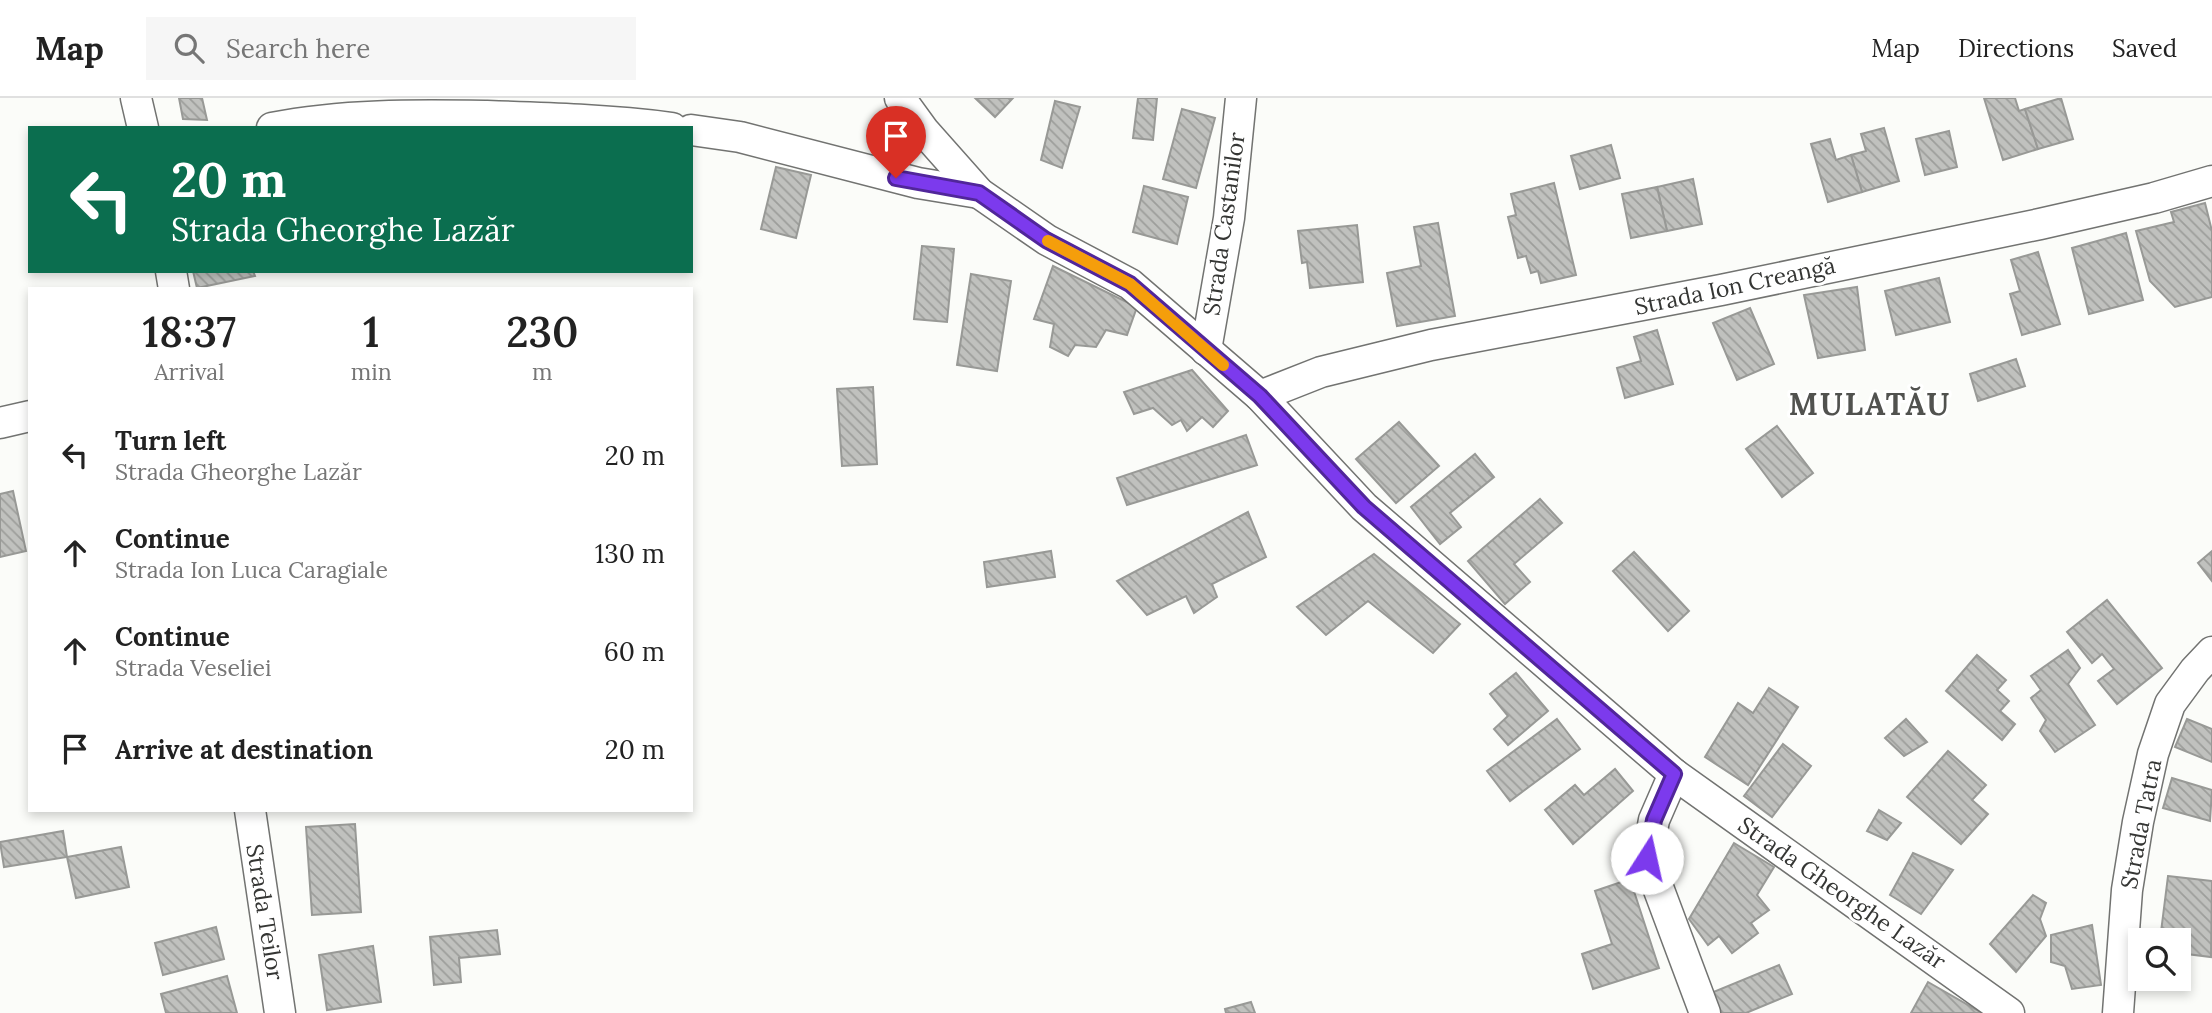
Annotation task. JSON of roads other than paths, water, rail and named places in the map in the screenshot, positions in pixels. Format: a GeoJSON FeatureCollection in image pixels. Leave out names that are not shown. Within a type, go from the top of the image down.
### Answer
{"type":"FeatureCollection","features":[{"type":"Feature","properties":{"kind":"street"},"geometry":{"type":"LineString","coordinates":[[136,98],[143,126]]}},
{"type":"Feature","properties":{"kind":"street"},"geometry":{"type":"LineString","coordinates":[[900,98],[924,131],[979,193]]}},
{"type":"Feature","properties":{"kind":"street","name":"Strada Castanilor"},"geometry":{"type":"LineString","coordinates":[[1206,350],[1229,218],[1241,98]]}},
{"type":"Feature","properties":{"kind":"street"},"geometry":{"type":"LineString","coordinates":[[286,126],[342,118],[446,115],[530,117],[646,126]]}},
{"type":"Feature","properties":{"kind":"street"},"geometry":{"type":"LineString","coordinates":[[693,130],[740,137],[918,183],[979,193]]}},
{"type":"Feature","properties":{"kind":"street","name":"Strada Ion Creangă"},"geometry":{"type":"LineString","coordinates":[[1260,396],[1321,372],[1431,345],[1721,290],[2026,227],[2154,198],[2212,181]]}},
{"type":"Feature","properties":{"kind":"street","name":"Strada Gheorghe Lazăr"},"geometry":{"type":"LineString","coordinates":[[979,193],[1046,240],[1130,284],[1260,396],[1364,507],[1674,774],[2009,1013]]}},
{"type":"Feature","properties":{"kind":"street"},"geometry":{"type":"LineString","coordinates":[[0,423],[28,416]]}},
{"type":"Feature","properties":{"kind":"street","name":"Strada Tatra"},"geometry":{"type":"LineString","coordinates":[[2118,1013],[2127,890],[2138,822],[2154,754],[2171,704],[2195,670],[2212,652]]}},
{"type":"Feature","properties":{"kind":"street"},"geometry":{"type":"LineString","coordinates":[[1674,774],[1654,820],[1647,858],[1705,1013]]}},
{"type":"Feature","properties":{"kind":"street","name":"Strada Teilor"},"geometry":{"type":"LineString","coordinates":[[250,812],[280,1013]]}},
{"type":"Feature","properties":{"kind":"district","name":"MULATĂU"},"geometry":{"type":"Point","coordinates":[1870,405]}}]}
